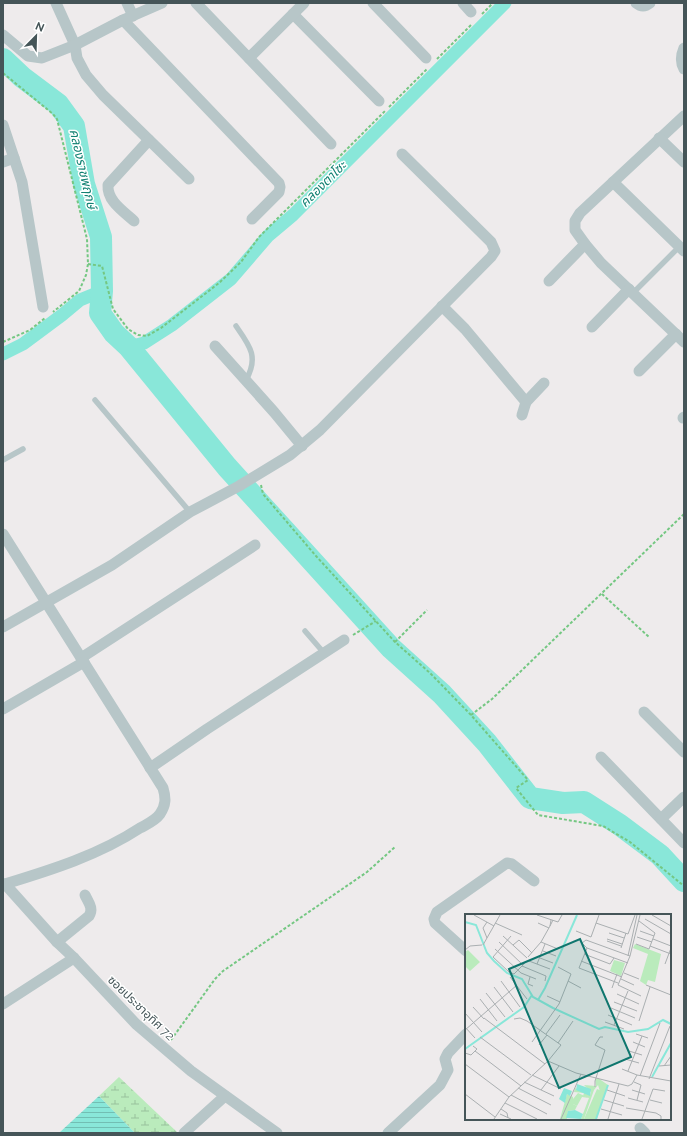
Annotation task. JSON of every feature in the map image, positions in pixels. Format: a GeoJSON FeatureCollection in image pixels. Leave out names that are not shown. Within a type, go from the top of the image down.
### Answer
{"type":"FeatureCollection","features":[{"type":"Feature","properties":{"kind":"street"},"geometry":{"type":"LineString","coordinates":[[56,3],[75,45],[77,58],[86,75],[103,95],[189,179]]}},
{"type":"Feature","properties":{"kind":"street"},"geometry":{"type":"LineString","coordinates":[[127,3],[128,18],[279,182],[279,192],[252,219]]}},
{"type":"Feature","properties":{"kind":"street"},"geometry":{"type":"LineString","coordinates":[[3,35],[28,56],[42,58],[75,45],[128,18],[162,3]]}},
{"type":"Feature","properties":{"kind":"street"},"geometry":{"type":"LineString","coordinates":[[196,3],[331,144]]}},
{"type":"Feature","properties":{"kind":"street"},"geometry":{"type":"LineString","coordinates":[[249,58],[304,3]]}},
{"type":"Feature","properties":{"kind":"street"},"geometry":{"type":"LineString","coordinates":[[373,3],[426,58]]}},
{"type":"Feature","properties":{"kind":"street"},"geometry":{"type":"LineString","coordinates":[[462,3],[471,12]]}},
{"type":"Feature","properties":{"kind":"street"},"geometry":{"type":"LineString","coordinates":[[636,3],[643,7],[650,3]]}},
{"type":"Feature","properties":{"kind":"street"},"geometry":{"type":"LineString","coordinates":[[293,14],[379,101]]}},
{"type":"Feature","properties":{"kind":"street"},"geometry":{"type":"LineString","coordinates":[[684,48],[681,55],[682,67],[684,68]]}},
{"type":"Feature","properties":{"kind":"street"},"geometry":{"type":"LineString","coordinates":[[639,371],[680,338],[601,263],[575,230],[575,221],[580,213],[684,116]]}},
{"type":"Feature","properties":{"kind":"street"},"geometry":{"type":"LineString","coordinates":[[3,125],[22,182],[43,307]]}},
{"type":"Feature","properties":{"kind":"street"},"geometry":{"type":"LineString","coordinates":[[659,138],[684,162]]}},
{"type":"Feature","properties":{"kind":"street"},"geometry":{"type":"LineString","coordinates":[[134,222],[110,199],[107,193],[108,185],[149,140]]}},
{"type":"Feature","properties":{"kind":"street"},"geometry":{"type":"LineString","coordinates":[[3,627],[112,565],[190,512],[251,479],[302,446],[320,430],[491,257],[495,251],[491,242],[402,154]]}},
{"type":"Feature","properties":{"kind":"street"},"geometry":{"type":"LineString","coordinates":[[3,162],[14,158]]}},
{"type":"Feature","properties":{"kind":"street"},"geometry":{"type":"LineString","coordinates":[[613,182],[683,249]]}},
{"type":"Feature","properties":{"kind":"street"},"geometry":{"type":"LineString","coordinates":[[549,281],[585,244]]}},
{"type":"Feature","properties":{"kind":"street"},"geometry":{"type":"LineString","coordinates":[[592,326],[631,291]]}},
{"type":"Feature","properties":{"kind":"street"},"geometry":{"type":"LineString","coordinates":[[442,306],[465,329],[526,402]]}},
{"type":"Feature","properties":{"kind":"street"},"geometry":{"type":"LineString","coordinates":[[215,346],[302,446]]}},
{"type":"Feature","properties":{"kind":"street"},"geometry":{"type":"LineString","coordinates":[[522,415],[526,402],[544,384]]}},
{"type":"Feature","properties":{"kind":"street"},"geometry":{"type":"LineString","coordinates":[[3,534],[163,788],[166,798],[164,807],[152,822],[114,844],[42,873],[4,884]]}},
{"type":"Feature","properties":{"kind":"street"},"geometry":{"type":"LineString","coordinates":[[3,709],[83,660],[255,545]]}},
{"type":"Feature","properties":{"kind":"street"},"geometry":{"type":"LineString","coordinates":[[150,768],[344,640]]}},
{"type":"Feature","properties":{"kind":"street"},"geometry":{"type":"LineString","coordinates":[[644,712],[684,752]]}},
{"type":"Feature","properties":{"kind":"street"},"geometry":{"type":"LineString","coordinates":[[601,757],[684,843]]}},
{"type":"Feature","properties":{"kind":"street"},"geometry":{"type":"LineString","coordinates":[[661,819],[684,797]]}},
{"type":"Feature","properties":{"kind":"street"},"geometry":{"type":"LineString","coordinates":[[465,950],[435,922],[434,919],[437,912],[507,863],[512,864],[534,881]]}},
{"type":"Feature","properties":{"kind":"street","name":"ซอยประชาอุทิศ 72"},"geometry":{"type":"LineString","coordinates":[[4,884],[57,942],[136,1024],[191,1072],[277,1133]]}},
{"type":"Feature","properties":{"kind":"street"},"geometry":{"type":"LineString","coordinates":[[57,942],[89,916],[92,908],[84,895]]}},
{"type":"Feature","properties":{"kind":"street"},"geometry":{"type":"LineString","coordinates":[[3,1004],[74,958]]}},
{"type":"Feature","properties":{"kind":"street"},"geometry":{"type":"LineString","coordinates":[[388,1133],[440,1085],[448,1070],[445,1059],[448,1053],[465,1035]]}},
{"type":"Feature","properties":{"kind":"street"},"geometry":{"type":"LineString","coordinates":[[184,1133],[225,1096]]}},
{"type":"Feature","properties":{"kind":"lane"},"geometry":{"type":"LineString","coordinates":[[631,291],[683,249]]}},
{"type":"Feature","properties":{"kind":"lane"},"geometry":{"type":"LineString","coordinates":[[236,326],[248,344],[253,355],[253,364],[246,380]]}},
{"type":"Feature","properties":{"kind":"lane"},"geometry":{"type":"LineString","coordinates":[[96,400],[190,512]]}},
{"type":"Feature","properties":{"kind":"lane"},"geometry":{"type":"LineString","coordinates":[[3,460],[23,449]]}},
{"type":"Feature","properties":{"kind":"lane"},"geometry":{"type":"LineString","coordinates":[[305,631],[324,653]]}},
{"type":"Feature","properties":{"kind":"path"},"geometry":{"type":"LineString","coordinates":[[3,73],[53,114],[57,119],[87,239],[89,264],[79,291],[30,330],[3,342]]}},
{"type":"Feature","properties":{"kind":"path"},"geometry":{"type":"LineString","coordinates":[[89,264],[101,265]]}},
{"type":"Feature","properties":{"kind":"path"},"geometry":{"type":"LineString","coordinates":[[263,493],[316,556],[395,642],[430,673],[471,715],[528,780],[516,788],[538,815],[603,826],[630,842],[684,886]]}},
{"type":"Feature","properties":{"kind":"path"},"geometry":{"type":"LineString","coordinates":[[471,715],[492,699],[684,514]]}},
{"type":"Feature","properties":{"kind":"path"},"geometry":{"type":"LineString","coordinates":[[602,594],[649,637]]}},
{"type":"Feature","properties":{"kind":"path"},"geometry":{"type":"LineString","coordinates":[[395,642],[427,610]]}},
{"type":"Feature","properties":{"kind":"path"},"geometry":{"type":"LineString","coordinates":[[344,640],[376,621]]}},
{"type":"Feature","properties":{"kind":"path"},"geometry":{"type":"LineString","coordinates":[[165,1049],[215,979],[223,971],[367,872],[395,847]]}},
{"type":"Feature","properties":{"kind":"green space"},"geometry":{"type":"Polygon","coordinates":[[[119,1077],[178,1133],[135,1133],[99,1096],[119,1077]]]}},
{"type":"Feature","properties":{"kind":"shaded area"},"geometry":{"type":"Polygon","coordinates":[[[99,1096],[135,1133],[59,1133],[99,1096]]]}},
{"type":"Feature","properties":{"kind":"waterway","name":"คลองตาโซะ"},"geometry":{"type":"LineString","coordinates":[[129,347],[144,343],[172,325],[231,279],[268,236],[293,215],[505,3]]}},
{"type":"Feature","properties":{"kind":"waterway","name":"คลองราชพฤกษ์"},"geometry":{"type":"LineString","coordinates":[[3,59],[22,77],[58,104],[74,126],[84,184],[101,237],[102,291],[100,313],[114,333],[129,347],[227,467],[391,648],[442,694],[487,743],[530,798],[563,803],[584,802],[620,825],[660,855],[684,881]]}},
{"type":"Feature","properties":{"kind":"waterway"},"geometry":{"type":"LineString","coordinates":[[3,354],[23,344],[80,300],[102,291]]}}]}
